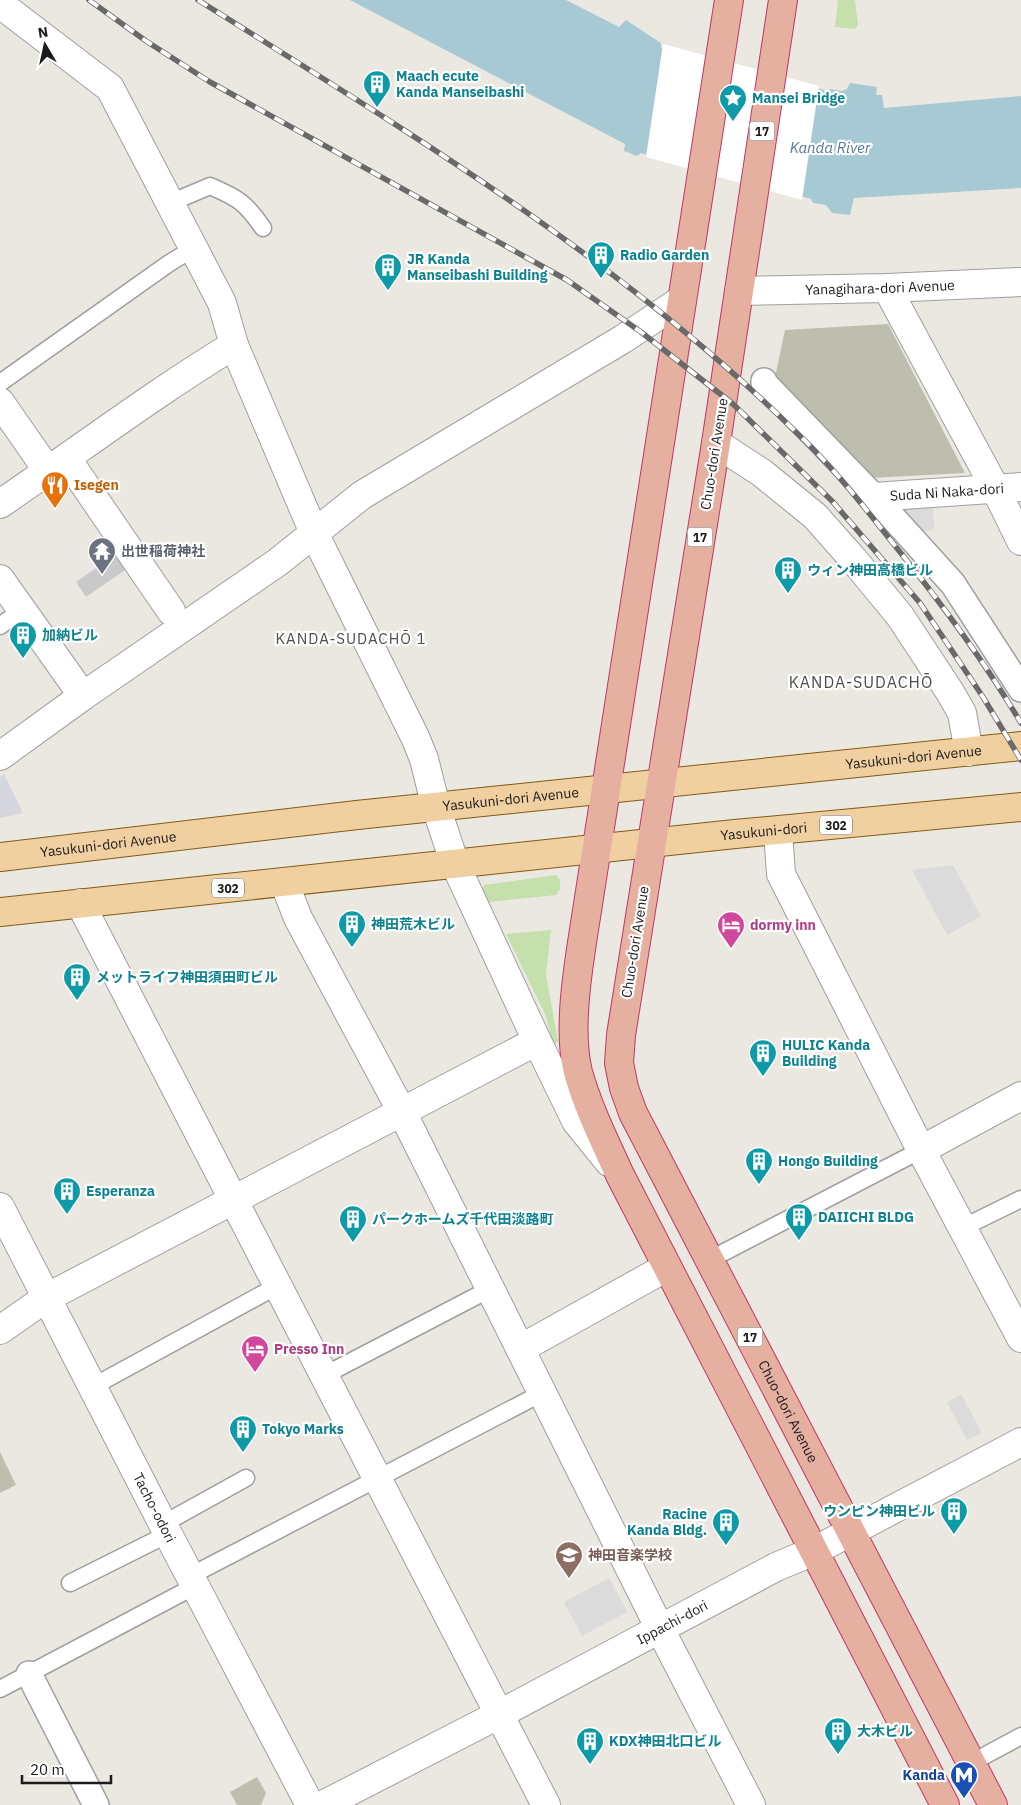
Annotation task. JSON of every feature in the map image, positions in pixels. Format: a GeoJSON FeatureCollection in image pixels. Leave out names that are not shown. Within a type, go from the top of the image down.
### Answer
{"type":"FeatureCollection","features":[{"type":"Feature","properties":{"kind":"highway"},"geometry":{"type":"LineString","coordinates":[[728,0],[577,977],[574,1044],[578,1071],[588,1102],[620,1175],[945,1805]]}},
{"type":"Feature","properties":{"kind":"highway","name":"Chuo-dori Avenue"},"geometry":{"type":"LineString","coordinates":[[783,0],[716,443],[621,1035],[619,1063],[624,1088],[633,1113],[993,1805]]}},
{"type":"Feature","properties":{"kind":"main road","name":"Yasukuni-dori Avenue"},"geometry":{"type":"LineString","coordinates":[[0,857],[436,807],[1021,746]]}},
{"type":"Feature","properties":{"kind":"main road","name":"Yasukuni-dori"},"geometry":{"type":"LineString","coordinates":[[596,850],[1021,807]]}},
{"type":"Feature","properties":{"kind":"main road","name":"302"},"geometry":{"type":"LineString","coordinates":[[0,912],[596,850]]}},
{"type":"Feature","properties":{"kind":"street"},"geometry":{"type":"LineString","coordinates":[[2,12],[110,88],[222,303],[234,345],[314,533],[415,737],[424,759],[436,807],[455,864],[537,1041],[576,1121],[620,1175]]}},
{"type":"Feature","properties":{"kind":"street","name":"Yanagihara-dori Avenue"},"geometry":{"type":"LineString","coordinates":[[739,290],[887,288],[1021,282]]}},
{"type":"Feature","properties":{"kind":"street"},"geometry":{"type":"LineString","coordinates":[[887,288],[1008,487],[1021,541]]}},
{"type":"Feature","properties":{"kind":"street"},"geometry":{"type":"LineString","coordinates":[[0,756],[278,562],[362,495],[623,338],[680,301]]}},
{"type":"Feature","properties":{"kind":"street"},"geometry":{"type":"LineString","coordinates":[[0,504],[188,373],[234,345]]}},
{"type":"Feature","properties":{"kind":"street"},"geometry":{"type":"LineString","coordinates":[[764,381],[953,584],[1021,689]]}},
{"type":"Feature","properties":{"kind":"street"},"geometry":{"type":"LineString","coordinates":[[0,402],[57,465],[171,611]]}},
{"type":"Feature","properties":{"kind":"street"},"geometry":{"type":"LineString","coordinates":[[716,443],[762,474],[816,516],[900,616],[962,713],[969,752]]}},
{"type":"Feature","properties":{"kind":"street","name":"Suda Ni Naka-dori"},"geometry":{"type":"LineString","coordinates":[[873,496],[1008,487]]}},
{"type":"Feature","properties":{"kind":"street"},"geometry":{"type":"LineString","coordinates":[[0,579],[84,696]]}},
{"type":"Feature","properties":{"kind":"street"},"geometry":{"type":"LineString","coordinates":[[778,831],[780,874],[921,1150],[1021,1338]]}},
{"type":"Feature","properties":{"kind":"street"},"geometry":{"type":"LineString","coordinates":[[284,882],[298,918],[402,1112],[660,1629],[751,1805]]}},
{"type":"Feature","properties":{"kind":"street"},"geometry":{"type":"LineString","coordinates":[[80,903],[546,1805]]}},
{"type":"Feature","properties":{"kind":"street"},"geometry":{"type":"LineString","coordinates":[[0,1330],[46,1298],[537,1041]]}},
{"type":"Feature","properties":{"kind":"street"},"geometry":{"type":"LineString","coordinates":[[921,1150],[1021,1096]]}},
{"type":"Feature","properties":{"kind":"street","name":"Tacho-odori"},"geometry":{"type":"LineString","coordinates":[[0,1207],[165,1529],[310,1805]]}},
{"type":"Feature","properties":{"kind":"street"},"geometry":{"type":"LineString","coordinates":[[520,1349],[667,1267]]}},
{"type":"Feature","properties":{"kind":"street","name":"Ippachi-dori"},"geometry":{"type":"LineString","coordinates":[[322,1805],[498,1715],[776,1567],[851,1532],[1021,1442]]}},
{"type":"Feature","properties":{"kind":"street"},"geometry":{"type":"LineString","coordinates":[[29,1674],[96,1805]]}},
{"type":"Feature","properties":{"kind":"lane"},"geometry":{"type":"LineString","coordinates":[[170,203],[210,186],[236,197],[252,212],[262,228]]}},
{"type":"Feature","properties":{"kind":"lane"},"geometry":{"type":"LineString","coordinates":[[0,383],[168,264],[194,248]]}},
{"type":"Feature","properties":{"kind":"lane"},"geometry":{"type":"LineString","coordinates":[[0,626],[22,610]]}},
{"type":"Feature","properties":{"kind":"lane"},"geometry":{"type":"LineString","coordinates":[[710,1260],[921,1150]]}},
{"type":"Feature","properties":{"kind":"lane"},"geometry":{"type":"LineString","coordinates":[[962,1228],[1021,1198]]}},
{"type":"Feature","properties":{"kind":"lane"},"geometry":{"type":"LineString","coordinates":[[92,1387],[277,1286]]}},
{"type":"Feature","properties":{"kind":"lane"},"geometry":{"type":"LineString","coordinates":[[323,1376],[490,1289]]}},
{"type":"Feature","properties":{"kind":"lane"},"geometry":{"type":"LineString","coordinates":[[0,1689],[377,1479],[542,1393]]}},
{"type":"Feature","properties":{"kind":"lane"},"geometry":{"type":"LineString","coordinates":[[70,1583],[165,1529],[246,1478]]}},
{"type":"Feature","properties":{"kind":"lane"},"geometry":{"type":"LineString","coordinates":[[971,1762],[1021,1736]]}},
{"type":"Feature","properties":{"kind":"shaded area"},"geometry":{"type":"Polygon","coordinates":[[[888,324],[965,473],[870,478],[775,377],[785,330],[888,324]]]}},
{"type":"Feature","properties":{"kind":"shaded area"},"geometry":{"type":"Polygon","coordinates":[[[933,501],[934,529],[915,534],[888,504],[933,501]]]}},
{"type":"Feature","properties":{"kind":"shaded area","name":"出世稲荷神社"},"geometry":{"type":"Polygon","coordinates":[[[118,553],[128,568],[86,597],[76,582],[118,553]]]}},
{"type":"Feature","properties":{"kind":"shaded area"},"geometry":{"type":"Polygon","coordinates":[[[4,774],[23,813],[0,818],[0,777],[4,774]]]}},
{"type":"Feature","properties":{"kind":"shaded area"},"geometry":{"type":"Polygon","coordinates":[[[953,865],[981,916],[947,935],[912,870],[953,865]]]}},
{"type":"Feature","properties":{"kind":"shaded area"},"geometry":{"type":"Polygon","coordinates":[[[961,1394],[982,1433],[967,1440],[947,1402],[961,1394]]]}},
{"type":"Feature","properties":{"kind":"shaded area"},"geometry":{"type":"Polygon","coordinates":[[[0,1452],[16,1485],[0,1493],[0,1452]]]}},
{"type":"Feature","properties":{"kind":"shaded area"},"geometry":{"type":"Polygon","coordinates":[[[609,1578],[627,1612],[582,1636],[564,1602],[609,1578]]]}},
{"type":"Feature","properties":{"kind":"shaded area"},"geometry":{"type":"Polygon","coordinates":[[[257,1777],[266,1793],[261,1805],[237,1805],[230,1792],[257,1777]]]}},
{"type":"Feature","properties":{"kind":"green space"},"geometry":{"type":"Polygon","coordinates":[[[838,0],[855,0],[858,25],[855,29],[835,27],[838,0]]]}},
{"type":"Feature","properties":{"kind":"green space"},"geometry":{"type":"Polygon","coordinates":[[[556,875],[560,880],[560,889],[556,895],[489,902],[482,890],[484,885],[556,875]]]}},
{"type":"Feature","properties":{"kind":"green space"},"geometry":{"type":"Polygon","coordinates":[[[551,930],[546,975],[558,1041],[553,1047],[546,1016],[506,934],[551,930]]]}},
{"type":"Feature","properties":{"kind":"water","name":"Kanda River"},"geometry":{"type":"Polygon","coordinates":[[[350,0],[566,0],[619,27],[626,20],[661,43],[661,48],[828,91],[830,89],[842,91],[847,89],[850,83],[877,87],[876,95],[882,95],[884,108],[1021,96],[1021,188],[854,198],[850,215],[832,213],[826,205],[813,203],[811,199],[641,153],[637,156],[624,151],[625,144],[350,0]]]}},
{"type":"Feature","properties":{"kind":"pier","name":"Mansei Bridge"},"geometry":{"type":"Polygon","coordinates":[[[663,44],[819,86],[802,200],[646,157],[663,44]]]}},
{"type":"Feature","properties":{"kind":"railway"},"geometry":{"type":"LineString","coordinates":[[89,0],[146,41],[210,82],[567,280],[641,332],[733,404],[832,501],[920,603],[983,697],[1021,760]]}},
{"type":"Feature","properties":{"kind":"railway"},"geometry":{"type":"LineString","coordinates":[[198,0],[355,98],[510,200],[658,310],[729,370],[835,472],[960,630],[1021,723]]}},
{"type":"Feature","properties":{"kind":"place","name":"Maach ecute Kanda Manseibashi"},"geometry":{"type":"Point","coordinates":[377,108]}},
{"type":"Feature","properties":{"kind":"place","name":"Mansei Bridge"},"geometry":{"type":"Point","coordinates":[733,122]}},
{"type":"Feature","properties":{"kind":"place","name":"Radio Garden"},"geometry":{"type":"Point","coordinates":[601,279]}},
{"type":"Feature","properties":{"kind":"place","name":"JR Kanda Manseibashi Building"},"geometry":{"type":"Point","coordinates":[388,291]}},
{"type":"Feature","properties":{"kind":"place","name":"Isegen"},"geometry":{"type":"Point","coordinates":[55,509]}},
{"type":"Feature","properties":{"kind":"place","name":"出世稲荷神社"},"geometry":{"type":"Point","coordinates":[102,575]}},
{"type":"Feature","properties":{"kind":"place","name":"ウィン神田高橋ビル"},"geometry":{"type":"Point","coordinates":[788,594]}},
{"type":"Feature","properties":{"kind":"place","name":"加納ビル"},"geometry":{"type":"Point","coordinates":[23,659]}},
{"type":"Feature","properties":{"kind":"place","name":"神田荒木ビル"},"geometry":{"type":"Point","coordinates":[352,948]}},
{"type":"Feature","properties":{"kind":"place","name":"dormy inn"},"geometry":{"type":"Point","coordinates":[731,949]}},
{"type":"Feature","properties":{"kind":"place","name":"メットライフ神田須田町ビル"},"geometry":{"type":"Point","coordinates":[77,1001]}},
{"type":"Feature","properties":{"kind":"place","name":"HULIC Kanda Building"},"geometry":{"type":"Point","coordinates":[763,1077]}},
{"type":"Feature","properties":{"kind":"place","name":"Hongo Building"},"geometry":{"type":"Point","coordinates":[759,1185]}},
{"type":"Feature","properties":{"kind":"place","name":"Esperanza"},"geometry":{"type":"Point","coordinates":[67,1215]}},
{"type":"Feature","properties":{"kind":"place","name":"DAIICHI BLDG"},"geometry":{"type":"Point","coordinates":[799,1241]}},
{"type":"Feature","properties":{"kind":"place","name":"パークホームズ千代田淡路町"},"geometry":{"type":"Point","coordinates":[353,1243]}},
{"type":"Feature","properties":{"kind":"place","name":"Presso Inn"},"geometry":{"type":"Point","coordinates":[255,1373]}},
{"type":"Feature","properties":{"kind":"place","name":"Tokyo Marks"},"geometry":{"type":"Point","coordinates":[243,1453]}},
{"type":"Feature","properties":{"kind":"place","name":"ウンピン神田ビル"},"geometry":{"type":"Point","coordinates":[954,1535]}},
{"type":"Feature","properties":{"kind":"place","name":"Racine Kanda Bldg."},"geometry":{"type":"Point","coordinates":[726,1546]}},
{"type":"Feature","properties":{"kind":"place","name":"神田音楽学校"},"geometry":{"type":"Point","coordinates":[569,1579]}},
{"type":"Feature","properties":{"kind":"place","name":"大木ビル"},"geometry":{"type":"Point","coordinates":[838,1755]}},
{"type":"Feature","properties":{"kind":"place","name":"KDX神田北口ビル"},"geometry":{"type":"Point","coordinates":[590,1765]}},
{"type":"Feature","properties":{"kind":"place","name":"Kanda"},"geometry":{"type":"Point","coordinates":[964,1799]}},
{"type":"Feature","properties":{"kind":"district","name":"KANDA-SUDACHŌ 1"},"geometry":{"type":"Point","coordinates":[351,638]}},
{"type":"Feature","properties":{"kind":"district","name":"KANDA-SUDACHŌ"},"geometry":{"type":"Point","coordinates":[861,682]}}]}
